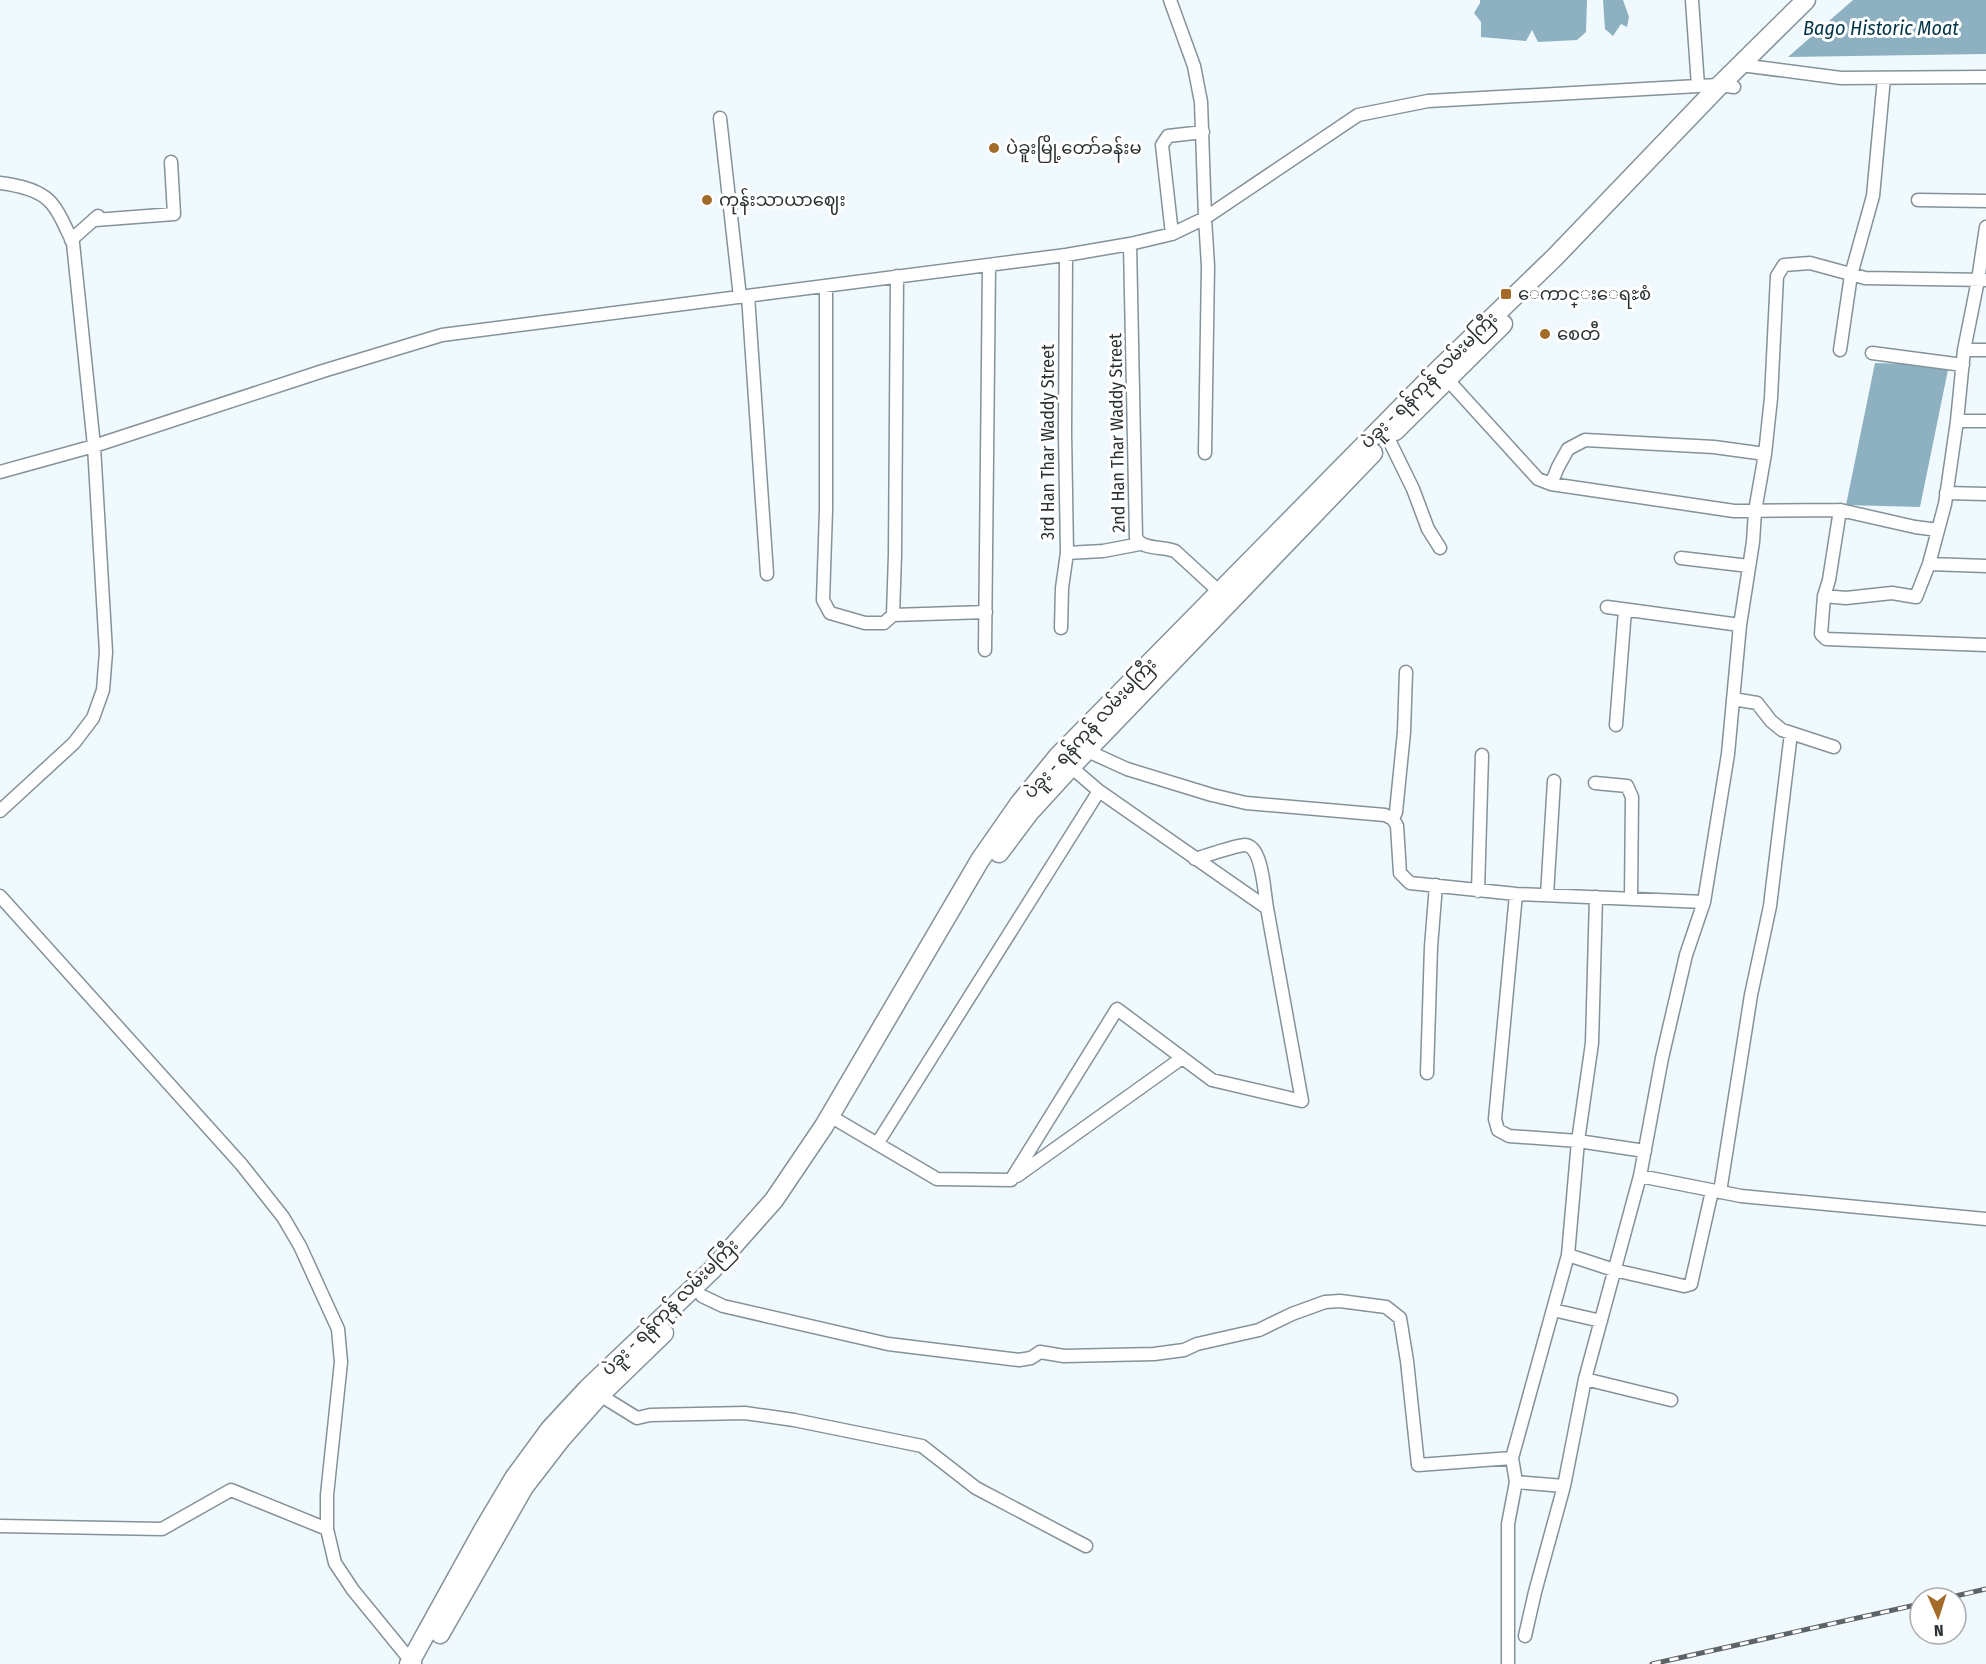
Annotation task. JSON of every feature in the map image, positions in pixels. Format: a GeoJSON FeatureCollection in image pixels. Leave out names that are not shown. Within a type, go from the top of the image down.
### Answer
{"type":"FeatureCollection","features":[{"type":"Feature","properties":{"kind":"highway","name":"ပဲခူး - ရန်ကုန် လမ်းမကြီး"},"geometry":{"type":"LineString","coordinates":[[415,1663],[482,1532],[514,1478],[550,1429],[702,1296],[783,1206],[989,866],[1029,813],[1071,766],[1079,747],[1437,371],[1747,66],[1806,0]]}},
{"type":"Feature","properties":{"kind":"highway","name":"ပဲခူး - ရန်ကုန် လမ်းမကြီး"},"geometry":{"type":"LineString","coordinates":[[1747,66],[1821,0]]}},
{"type":"Feature","properties":{"kind":"highway","name":"ပဲခူး - ရန်ကုန် လမ်းမကြီး"},"geometry":{"type":"LineString","coordinates":[[1225,596],[1563,265],[1727,86]]}},
{"type":"Feature","properties":{"kind":"highway","name":"ပဲခူး - ရန်ကုန် လမ်းမကြီး"},"geometry":{"type":"LineString","coordinates":[[594,1391],[712,1270],[774,1200],[835,1119],[980,860],[1019,804],[1059,755],[1079,747]]}},
{"type":"Feature","properties":{"kind":"street"},"geometry":{"type":"LineString","coordinates":[[1170,0],[1194,66],[1201,102],[1204,218],[1208,266],[1205,453]]}},
{"type":"Feature","properties":{"kind":"street"},"geometry":{"type":"LineString","coordinates":[[1692,0],[1698,86]]}},
{"type":"Feature","properties":{"kind":"street"},"geometry":{"type":"LineString","coordinates":[[1747,66],[1841,78],[1986,77]]}},
{"type":"Feature","properties":{"kind":"street"},"geometry":{"type":"LineString","coordinates":[[1840,350],[1851,275],[1873,196],[1884,78]]}},
{"type":"Feature","properties":{"kind":"street"},"geometry":{"type":"LineString","coordinates":[[0,472],[94,446],[323,371],[442,335],[1066,255],[1172,234],[1204,218],[1358,115],[1428,101],[1727,86]]}},
{"type":"Feature","properties":{"kind":"street"},"geometry":{"type":"LineString","coordinates":[[720,118],[744,296],[767,574]]}},
{"type":"Feature","properties":{"kind":"street"},"geometry":{"type":"LineString","coordinates":[[1172,234],[1162,145],[1168,136],[1203,132]]}},
{"type":"Feature","properties":{"kind":"street"},"geometry":{"type":"LineString","coordinates":[[71,240],[96,218],[174,214],[171,162]]}},
{"type":"Feature","properties":{"kind":"street"},"geometry":{"type":"LineString","coordinates":[[0,183],[20,186],[46,198],[63,220],[71,240],[94,446],[106,652],[103,690],[93,718],[74,743],[0,811]]}},
{"type":"Feature","properties":{"kind":"street"},"geometry":{"type":"LineString","coordinates":[[1918,200],[1986,201]]}},
{"type":"Feature","properties":{"kind":"street"},"geometry":{"type":"LineString","coordinates":[[1824,596],[1846,598],[1892,593],[1916,597],[1929,564],[1946,493],[1957,421],[1964,350],[1982,280],[1986,227]]}},
{"type":"Feature","properties":{"kind":"street","name":"2nd Han Thar Waddy Street"},"geometry":{"type":"LineString","coordinates":[[1130,244],[1136,538],[1140,544],[1175,551],[1225,596]]}},
{"type":"Feature","properties":{"kind":"street","name":"3rd Han Thar Waddy Street"},"geometry":{"type":"LineString","coordinates":[[1061,628],[1062,588],[1067,553],[1066,255]]}},
{"type":"Feature","properties":{"kind":"street"},"geometry":{"type":"LineString","coordinates":[[1525,1635],[1564,1486],[1600,1321],[1640,1176],[1686,955],[1704,902],[1728,753],[1740,625],[1765,454],[1771,398],[1777,276],[1784,265],[1810,263],[1865,278],[1982,280]]}},
{"type":"Feature","properties":{"kind":"street"},"geometry":{"type":"LineString","coordinates":[[986,650],[989,265]]}},
{"type":"Feature","properties":{"kind":"street"},"geometry":{"type":"LineString","coordinates":[[893,615],[897,276]]}},
{"type":"Feature","properties":{"kind":"street"},"geometry":{"type":"LineString","coordinates":[[826,286],[826,510],[823,600],[830,613],[865,623],[884,623],[893,615],[986,612]]}},
{"type":"Feature","properties":{"kind":"street"},"geometry":{"type":"LineString","coordinates":[[1964,350],[1986,350]]}},
{"type":"Feature","properties":{"kind":"street"},"geometry":{"type":"LineString","coordinates":[[1872,353],[1963,365]]}},
{"type":"Feature","properties":{"kind":"street"},"geometry":{"type":"LineString","coordinates":[[1447,379],[1538,479],[1551,484],[1734,512],[1840,510],[1938,530]]}},
{"type":"Feature","properties":{"kind":"street"},"geometry":{"type":"LineString","coordinates":[[1957,421],[1986,421]]}},
{"type":"Feature","properties":{"kind":"street"},"geometry":{"type":"LineString","coordinates":[[1388,438],[1413,489],[1428,529],[1440,548]]}},
{"type":"Feature","properties":{"kind":"street"},"geometry":{"type":"LineString","coordinates":[[1551,484],[1568,449],[1585,440],[1714,447],[1765,454]]}},
{"type":"Feature","properties":{"kind":"street"},"geometry":{"type":"LineString","coordinates":[[1946,493],[1986,494]]}},
{"type":"Feature","properties":{"kind":"street"},"geometry":{"type":"LineString","coordinates":[[1840,510],[1829,580],[1824,596],[1821,634],[1826,639],[1986,645]]}},
{"type":"Feature","properties":{"kind":"street"},"geometry":{"type":"LineString","coordinates":[[1067,553],[1103,551],[1140,544]]}},
{"type":"Feature","properties":{"kind":"street"},"geometry":{"type":"LineString","coordinates":[[1681,558],[1749,566]]}},
{"type":"Feature","properties":{"kind":"street"},"geometry":{"type":"LineString","coordinates":[[1929,564],[1986,567]]}},
{"type":"Feature","properties":{"kind":"street"},"geometry":{"type":"LineString","coordinates":[[1607,607],[1740,625]]}},
{"type":"Feature","properties":{"kind":"street"},"geometry":{"type":"LineString","coordinates":[[1616,725],[1625,609]]}},
{"type":"Feature","properties":{"kind":"street"},"geometry":{"type":"LineString","coordinates":[[1393,819],[1398,801],[1406,672]]}},
{"type":"Feature","properties":{"kind":"street"},"geometry":{"type":"LineString","coordinates":[[1733,699],[1757,703],[1771,721],[1782,730],[1834,747]]}},
{"type":"Feature","properties":{"kind":"street"},"geometry":{"type":"LineString","coordinates":[[1568,1255],[1614,1270],[1684,1286],[1691,1284],[1716,1191],[1751,995],[1770,906],[1791,733]]}},
{"type":"Feature","properties":{"kind":"street"},"geometry":{"type":"LineString","coordinates":[[1079,747],[1127,769],[1246,803],[1384,815],[1393,819],[1397,826],[1400,873],[1410,883],[1516,894],[1704,902]]}},
{"type":"Feature","properties":{"kind":"street"},"geometry":{"type":"LineString","coordinates":[[1478,891],[1482,755]]}},
{"type":"Feature","properties":{"kind":"street"},"geometry":{"type":"LineString","coordinates":[[1071,766],[1099,791],[1266,908]]}},
{"type":"Feature","properties":{"kind":"street"},"geometry":{"type":"LineString","coordinates":[[1547,895],[1554,781]]}},
{"type":"Feature","properties":{"kind":"street"},"geometry":{"type":"LineString","coordinates":[[1595,783],[1627,786],[1632,797],[1631,899]]}},
{"type":"Feature","properties":{"kind":"street"},"geometry":{"type":"LineString","coordinates":[[877,1144],[1099,791]]}},
{"type":"Feature","properties":{"kind":"street"},"geometry":{"type":"LineString","coordinates":[[1011,1180],[1116,1009],[1212,1080],[1302,1101],[1266,908],[1259,856],[1255,849],[1245,845],[1195,859]]}},
{"type":"Feature","properties":{"kind":"street"},"geometry":{"type":"LineString","coordinates":[[1427,1073],[1431,947],[1436,885]]}},
{"type":"Feature","properties":{"kind":"street"},"geometry":{"type":"LineString","coordinates":[[1516,894],[1495,1119],[1498,1130],[1509,1136],[1645,1151]]}},
{"type":"Feature","properties":{"kind":"street"},"geometry":{"type":"LineString","coordinates":[[0,896],[242,1164],[283,1216],[300,1246],[338,1329],[341,1362],[327,1495],[327,1529],[335,1563],[353,1590],[415,1663]]}},
{"type":"Feature","properties":{"kind":"street"},"geometry":{"type":"LineString","coordinates":[[1508,1664],[1508,1524],[1516,1482],[1512,1458],[1568,1255],[1578,1142],[1592,1043],[1596,897]]}},
{"type":"Feature","properties":{"kind":"street"},"geometry":{"type":"LineString","coordinates":[[835,1119],[937,1179],[1011,1180],[1182,1058]]}},
{"type":"Feature","properties":{"kind":"street"},"geometry":{"type":"LineString","coordinates":[[1640,1176],[1741,1196],[1986,1219]]}},
{"type":"Feature","properties":{"kind":"street"},"geometry":{"type":"LineString","coordinates":[[702,1296],[723,1306],[861,1339],[1019,1360],[1030,1358],[1040,1352],[1065,1356],[1155,1354],[1184,1350],[1197,1344],[1259,1330],[1292,1314],[1325,1302],[1341,1301],[1386,1307],[1400,1318],[1407,1360],[1418,1465],[1512,1458]]}},
{"type":"Feature","properties":{"kind":"street"},"geometry":{"type":"LineString","coordinates":[[1553,1310],[1600,1321]]}},
{"type":"Feature","properties":{"kind":"street"},"geometry":{"type":"LineString","coordinates":[[1586,1379],[1671,1400]]}},
{"type":"Feature","properties":{"kind":"street"},"geometry":{"type":"LineString","coordinates":[[594,1391],[637,1418],[650,1415],[745,1413],[804,1422],[922,1446],[976,1488],[1086,1546]]}},
{"type":"Feature","properties":{"kind":"street"},"geometry":{"type":"LineString","coordinates":[[1516,1482],[1564,1486]]}},
{"type":"Feature","properties":{"kind":"street"},"geometry":{"type":"LineString","coordinates":[[0,1526],[162,1529],[231,1490],[327,1529]]}},
{"type":"Feature","properties":{"kind":"water"},"geometry":{"type":"Polygon","coordinates":[[[1480,0],[1587,0],[1586,32],[1577,40],[1538,42],[1532,30],[1526,41],[1481,37],[1481,22],[1474,13],[1480,0]]]}},
{"type":"Feature","properties":{"kind":"water"},"geometry":{"type":"Polygon","coordinates":[[[1603,0],[1623,0],[1629,17],[1627,27],[1621,24],[1613,36],[1605,29],[1603,0]]]}},
{"type":"Feature","properties":{"kind":"water","name":"Bago Historic Moat"},"geometry":{"type":"Polygon","coordinates":[[[1853,0],[1986,0],[1986,54],[1788,57],[1853,0]]]}},
{"type":"Feature","properties":{"kind":"water"},"geometry":{"type":"Polygon","coordinates":[[[1875,363],[1949,365],[1920,507],[1846,505],[1875,363]]]}},
{"type":"Feature","properties":{"kind":"railway"},"geometry":{"type":"LineString","coordinates":[[1968,1593],[1986,1589]]}},
{"type":"Feature","properties":{"kind":"railway"},"geometry":{"type":"LineString","coordinates":[[1652,1664],[1908,1607]]}},
{"type":"Feature","properties":{"kind":"place","name":"ပဲခူးမြို့တော်ခန်းမ"},"geometry":{"type":"Point","coordinates":[994,148]}},
{"type":"Feature","properties":{"kind":"place","name":"ကုန်းသာယာဈေး"},"geometry":{"type":"Point","coordinates":[707,200]}},
{"type":"Feature","properties":{"kind":"place","name":"ေကာင္းေရႊစံ"},"geometry":{"type":"Point","coordinates":[1506,294]}},
{"type":"Feature","properties":{"kind":"place","name":"စေတီ"},"geometry":{"type":"Point","coordinates":[1545,334]}}]}
